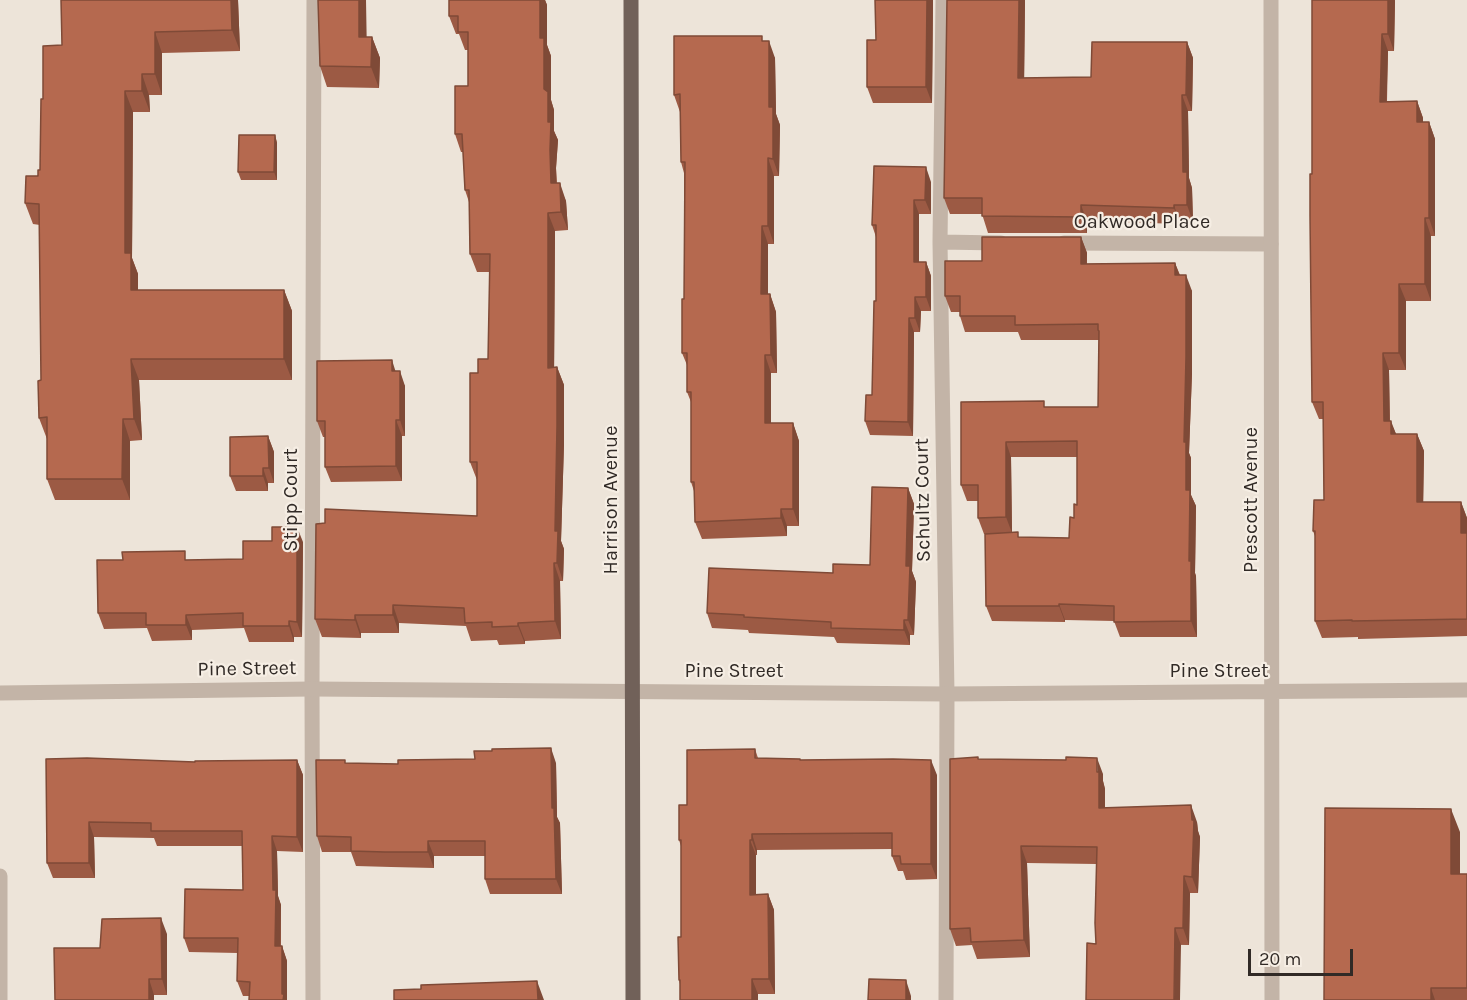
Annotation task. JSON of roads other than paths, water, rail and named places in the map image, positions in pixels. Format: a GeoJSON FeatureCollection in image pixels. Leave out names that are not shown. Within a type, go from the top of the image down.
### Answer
{"type":"FeatureCollection","features":[{"type":"Feature","properties":{"kind":"main road","name":"Harrison Avenue"},"geometry":{"type":"LineString","coordinates":[[631,0],[633,1000]]}},
{"type":"Feature","properties":{"kind":"street","name":"Stipp Court"},"geometry":{"type":"LineString","coordinates":[[313,1000],[314,0]]}},
{"type":"Feature","properties":{"kind":"street","name":"Schultz Court"},"geometry":{"type":"LineString","coordinates":[[944,0],[940,242],[947,694],[946,1000]]}},
{"type":"Feature","properties":{"kind":"street","name":"Prescott Avenue"},"geometry":{"type":"LineString","coordinates":[[1271,0],[1272,1000]]}},
{"type":"Feature","properties":{"kind":"street"},"geometry":{"type":"LineString","coordinates":[[940,242],[1011,243]]}},
{"type":"Feature","properties":{"kind":"street","name":"Oakwood Place"},"geometry":{"type":"LineString","coordinates":[[1046,243],[1271,244]]}},
{"type":"Feature","properties":{"kind":"street","name":"Pine Street"},"geometry":{"type":"LineString","coordinates":[[0,693],[312,689],[947,694],[1467,690]]}},
{"type":"Feature","properties":{"kind":"street"},"geometry":{"type":"LineString","coordinates":[[0,876],[0,1000]]}}]}
